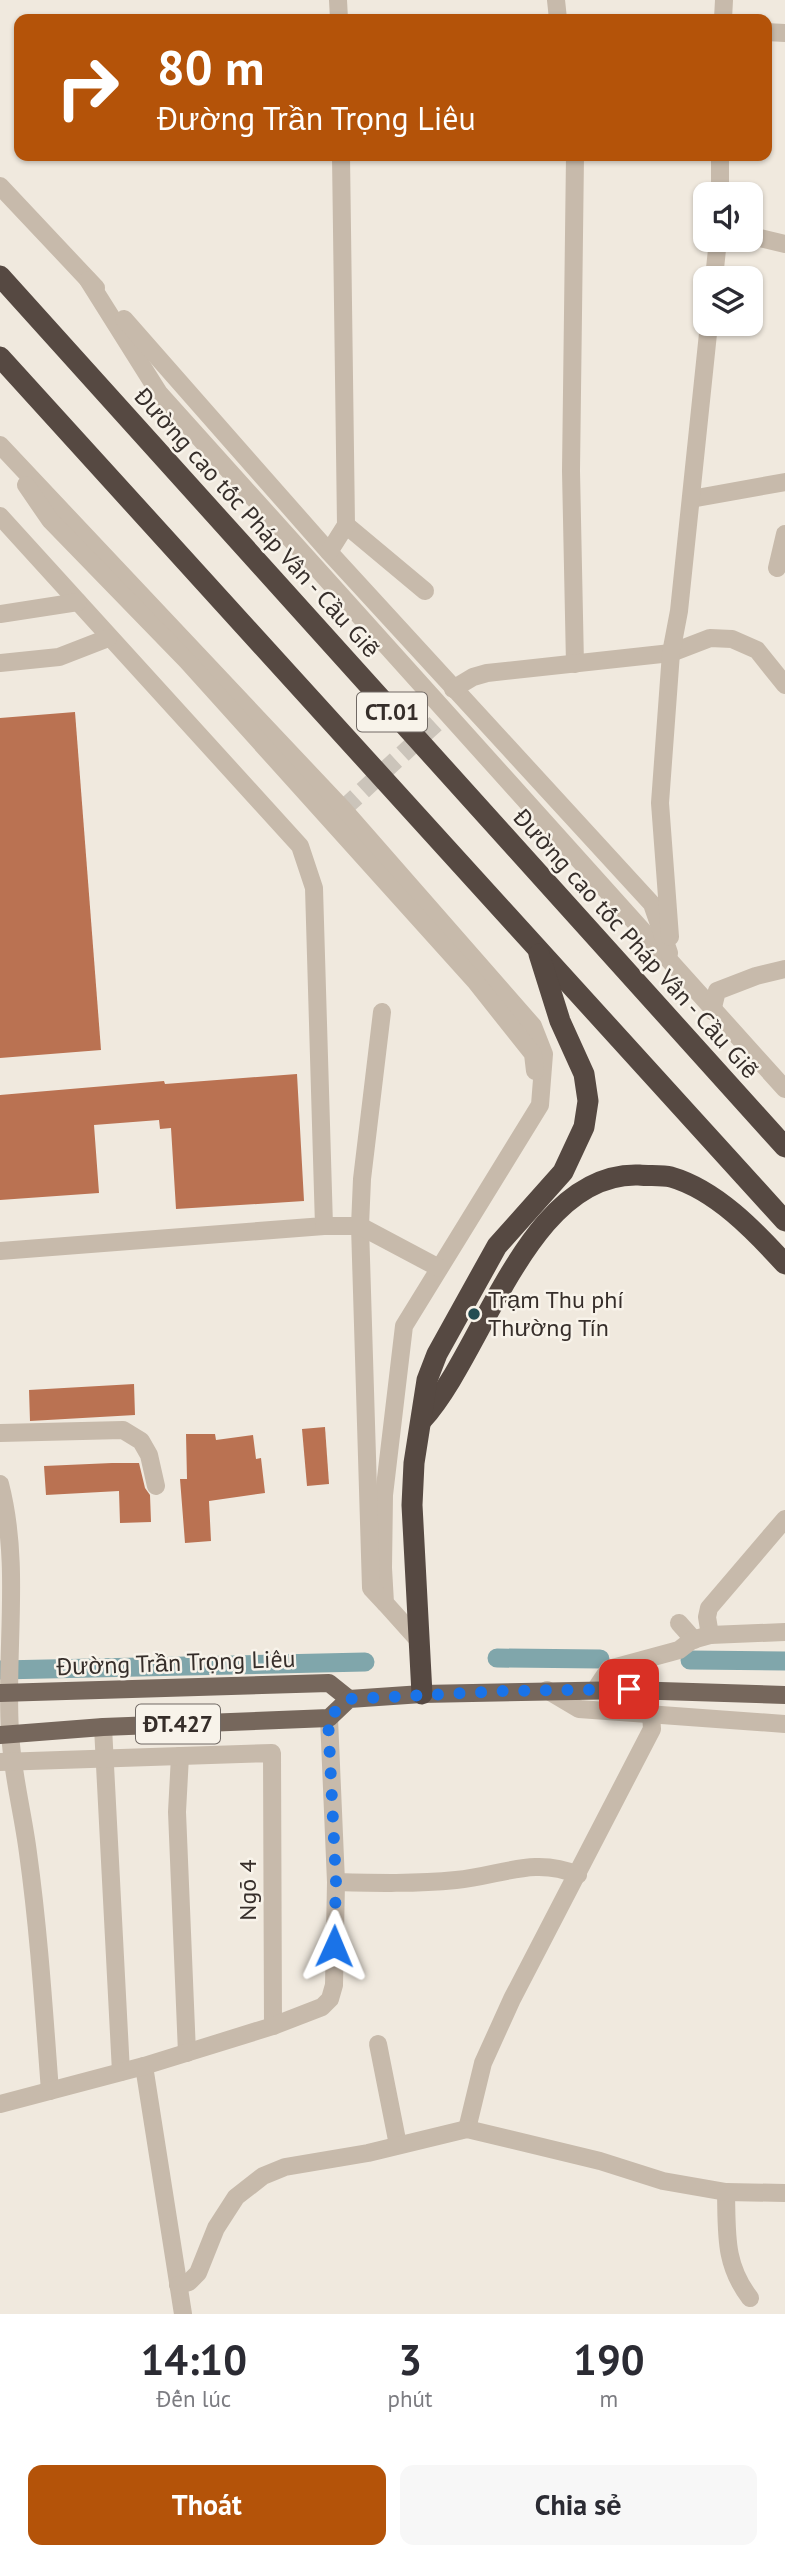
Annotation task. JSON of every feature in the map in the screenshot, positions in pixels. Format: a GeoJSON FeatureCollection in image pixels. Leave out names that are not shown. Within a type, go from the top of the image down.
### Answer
{"type":"FeatureCollection","features":[{"type":"Feature","properties":{"kind":"highway","name":"Đường cao tốc Pháp Vân - Cầu Giẽ"},"geometry":{"type":"LineString","coordinates":[[0,276],[785,1147]]}},
{"type":"Feature","properties":{"kind":"highway","name":"CT.01"},"geometry":{"type":"LineString","coordinates":[[0,357],[785,1221]]}},
{"type":"Feature","properties":{"kind":"highway"},"geometry":{"type":"LineString","coordinates":[[422,1694],[412,1505],[414,1463],[427,1380],[437,1354],[497,1246],[563,1172],[584,1127],[588,1101],[584,1074],[560,1021],[538,949]]}},
{"type":"Feature","properties":{"kind":"highway"},"geometry":{"type":"LineString","coordinates":[[422,1420],[437,1404],[489,1311],[547,1221],[573,1195],[601,1181],[632,1175],[670,1177],[699,1189],[766,1243],[785,1264]]}},
{"type":"Feature","properties":{"kind":"main road","name":"Đường Trần Trọng Liêu"},"geometry":{"type":"LineString","coordinates":[[6,1692],[329,1683],[349,1699]]}},
{"type":"Feature","properties":{"kind":"main road"},"geometry":{"type":"LineString","coordinates":[[328,1718],[349,1699],[422,1694],[595,1689],[785,1695]]}},
{"type":"Feature","properties":{"kind":"main road","name":"ĐT.427"},"geometry":{"type":"LineString","coordinates":[[5,1734],[103,1727],[328,1718]]}},
{"type":"Feature","properties":{"kind":"street"},"geometry":{"type":"LineString","coordinates":[[329,552],[346,526],[341,161]]}},
{"type":"Feature","properties":{"kind":"street"},"geometry":{"type":"LineString","coordinates":[[575,161],[571,471],[575,664]]}},
{"type":"Feature","properties":{"kind":"street"},"geometry":{"type":"LineString","coordinates":[[720,161],[720,182]]}},
{"type":"Feature","properties":{"kind":"street"},"geometry":{"type":"LineString","coordinates":[[0,186],[89,280],[453,689],[652,904],[673,963]]}},
{"type":"Feature","properties":{"kind":"street"},"geometry":{"type":"LineString","coordinates":[[763,239],[785,244]]}},
{"type":"Feature","properties":{"kind":"street"},"geometry":{"type":"LineString","coordinates":[[89,280],[159,393],[673,963],[712,1011],[785,1089]]}},
{"type":"Feature","properties":{"kind":"street"},"geometry":{"type":"LineString","coordinates":[[673,963],[660,803],[671,653],[679,611],[708,336]]}},
{"type":"Feature","properties":{"kind":"street"},"geometry":{"type":"LineString","coordinates":[[0,446],[50,520],[187,661],[475,981],[533,1054],[540,1105],[404,1326],[384,1495],[386,1603]]}},
{"type":"Feature","properties":{"kind":"street"},"geometry":{"type":"LineString","coordinates":[[691,499],[785,482]]}},
{"type":"Feature","properties":{"kind":"street"},"geometry":{"type":"LineString","coordinates":[[0,516],[108,638],[300,846],[314,888],[324,1226]]}},
{"type":"Feature","properties":{"kind":"street"},"geometry":{"type":"LineString","coordinates":[[346,526],[425,591]]}},
{"type":"Feature","properties":{"kind":"street"},"geometry":{"type":"LineString","coordinates":[[777,568],[785,534]]}},
{"type":"Feature","properties":{"kind":"street"},"geometry":{"type":"LineString","coordinates":[[0,614],[78,602]]}},
{"type":"Feature","properties":{"kind":"street"},"geometry":{"type":"LineString","coordinates":[[0,663],[59,657],[108,638]]}},
{"type":"Feature","properties":{"kind":"street"},"geometry":{"type":"LineString","coordinates":[[453,689],[473,677],[487,673],[671,653],[710,638],[732,639],[757,650],[785,685]]}},
{"type":"Feature","properties":{"kind":"street"},"geometry":{"type":"LineString","coordinates":[[712,1011],[718,991],[756,976],[785,969]]}},
{"type":"Feature","properties":{"kind":"street"},"geometry":{"type":"LineString","coordinates":[[382,1012],[362,1179],[360,1226],[371,1588],[420,1642]]}},
{"type":"Feature","properties":{"kind":"street"},"geometry":{"type":"LineString","coordinates":[[0,1251],[324,1226],[360,1226],[439,1268]]}},
{"type":"Feature","properties":{"kind":"street"},"geometry":{"type":"LineString","coordinates":[[0,1433],[123,1430],[141,1441],[149,1455],[156,1486]]}},
{"type":"Feature","properties":{"kind":"street"},"geometry":{"type":"LineString","coordinates":[[0,1484],[6,1508],[12,1571],[6,1692],[6,1762],[28,1853],[50,2091]]}},
{"type":"Feature","properties":{"kind":"street"},"geometry":{"type":"LineString","coordinates":[[694,1641],[709,1608],[785,1519]]}},
{"type":"Feature","properties":{"kind":"street"},"geometry":{"type":"LineString","coordinates":[[678,1623],[694,1641]]}},
{"type":"Feature","properties":{"kind":"street"},"geometry":{"type":"LineString","coordinates":[[595,1689],[609,1669],[694,1641],[785,1632]]}},
{"type":"Feature","properties":{"kind":"street"},"geometry":{"type":"LineString","coordinates":[[547,1690],[579,1709],[785,1724]]}},
{"type":"Feature","properties":{"kind":"street"},"geometry":{"type":"LineString","coordinates":[[467,2129],[483,2063],[512,1999],[652,1729],[651,1714]]}},
{"type":"Feature","properties":{"kind":"street"},"geometry":{"type":"LineString","coordinates":[[0,2104],[144,2066],[273,2026],[322,2007],[330,1999],[334,1984],[336,1882],[328,1718]]}},
{"type":"Feature","properties":{"kind":"street"},"geometry":{"type":"LineString","coordinates":[[103,1727],[107,1759],[121,2072]]}},
{"type":"Feature","properties":{"kind":"street","name":"Ngõ 4"},"geometry":{"type":"LineString","coordinates":[[180,1756],[272,1753],[273,2026]]}},
{"type":"Feature","properties":{"kind":"street"},"geometry":{"type":"LineString","coordinates":[[6,1762],[180,1756],[177,1812],[187,2053]]}},
{"type":"Feature","properties":{"kind":"street"},"geometry":{"type":"LineString","coordinates":[[336,1882],[455,1881],[533,1865],[562,1868],[578,1875]]}},
{"type":"Feature","properties":{"kind":"street"},"geometry":{"type":"LineString","coordinates":[[378,2044],[398,2145]]}},
{"type":"Feature","properties":{"kind":"street"},"geometry":{"type":"LineString","coordinates":[[144,2066],[183,2314]]}},
{"type":"Feature","properties":{"kind":"street"},"geometry":{"type":"LineString","coordinates":[[178,2285],[189,2282],[198,2273],[216,2228],[236,2197],[263,2176],[285,2167],[467,2129],[600,2161],[663,2181],[726,2192],[785,2193]]}},
{"type":"Feature","properties":{"kind":"street"},"geometry":{"type":"LineString","coordinates":[[726,2192],[730,2264],[750,2298]]}},
{"type":"Feature","properties":{"kind":"building"},"geometry":{"type":"Polygon","coordinates":[[[75,712],[101,1050],[0,1058],[0,718],[75,712]]]}},
{"type":"Feature","properties":{"kind":"building"},"geometry":{"type":"Polygon","coordinates":[[[297,1074],[304,1201],[176,1209],[171,1128],[160,1129],[159,1120],[94,1125],[99,1193],[0,1200],[0,1095],[164,1081],[165,1084],[297,1074]]]}},
{"type":"Feature","properties":{"kind":"building"},"geometry":{"type":"Polygon","coordinates":[[[134,1384],[135,1415],[30,1421],[29,1390],[134,1384]]]}},
{"type":"Feature","properties":{"kind":"building"},"geometry":{"type":"Polygon","coordinates":[[[325,1427],[329,1484],[307,1486],[302,1429],[325,1427]]]}},
{"type":"Feature","properties":{"kind":"building"},"geometry":{"type":"Polygon","coordinates":[[[186,1434],[215,1434],[216,1440],[253,1435],[256,1459],[261,1458],[265,1493],[209,1501],[211,1541],[185,1543],[180,1479],[187,1479],[186,1434]]]}},
{"type":"Feature","properties":{"kind":"building"},"geometry":{"type":"Polygon","coordinates":[[[139,1463],[145,1488],[150,1495],[151,1522],[120,1523],[119,1491],[46,1495],[44,1466],[139,1463]]]}},
{"type":"Feature","properties":{"kind":"waterway"},"geometry":{"type":"LineString","coordinates":[[497,1658],[600,1659]]}},
{"type":"Feature","properties":{"kind":"waterway"},"geometry":{"type":"LineString","coordinates":[[690,1660],[785,1661]]}},
{"type":"Feature","properties":{"kind":"waterway"},"geometry":{"type":"LineString","coordinates":[[0,1670],[365,1662]]}},
{"type":"Feature","properties":{"kind":"tunnel"},"geometry":{"type":"LineString","coordinates":[[343,809],[447,713]]}},
{"type":"Feature","properties":{"kind":"place","name":"Trạm Thu phí Thường Tín"},"geometry":{"type":"Point","coordinates":[474,1314]}},
{"type":"Feature","properties":{"kind":"route"},"geometry":{"type":"LineString","coordinates":[[334,1946],[336,1882],[328,1718],[349,1699],[505,1691],[629,1689]]}}]}
